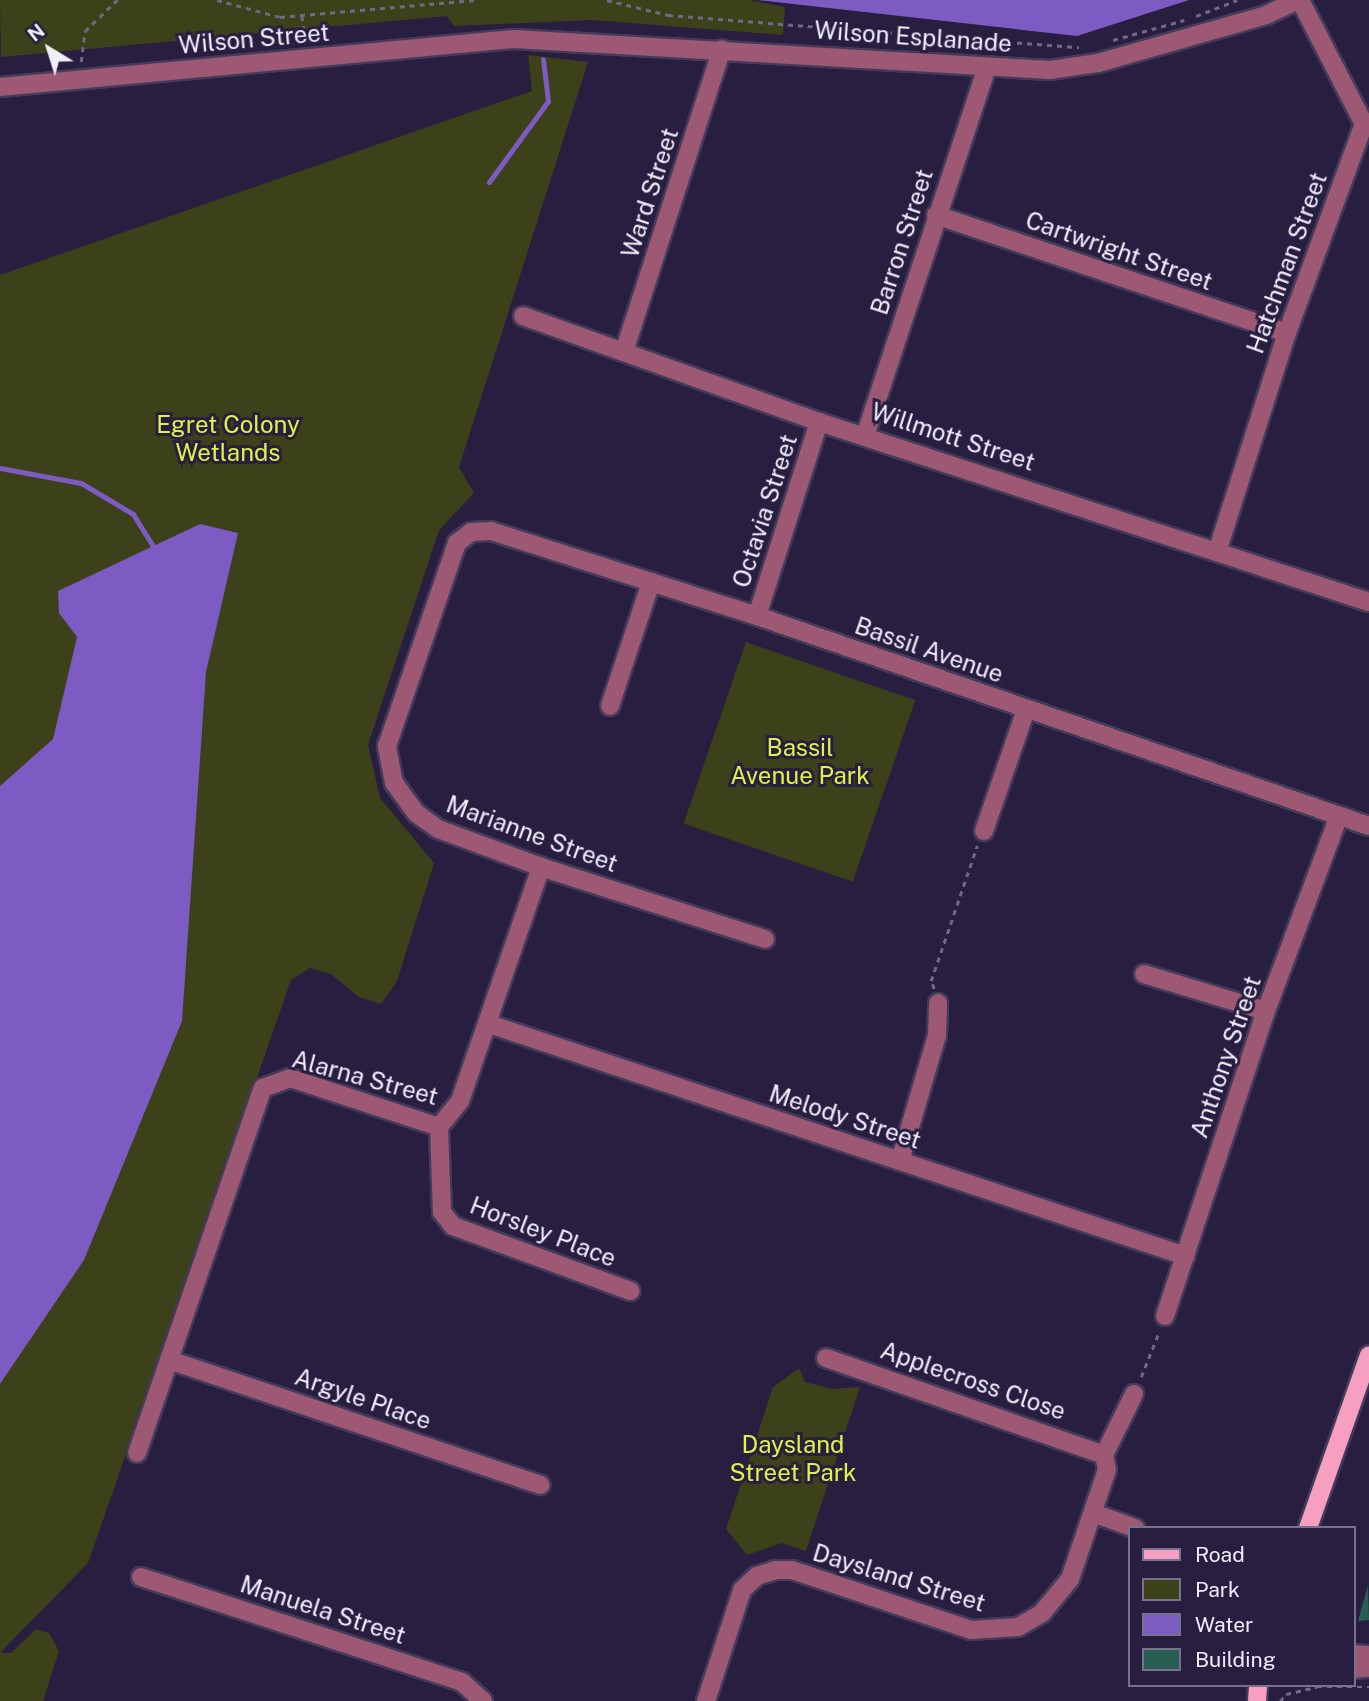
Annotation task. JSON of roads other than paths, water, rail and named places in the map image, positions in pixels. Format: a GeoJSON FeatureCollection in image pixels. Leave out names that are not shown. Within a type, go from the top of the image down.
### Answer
{"type":"FeatureCollection","features":[{"type":"Feature","properties":{"kind":"main road"},"geometry":{"type":"LineString","coordinates":[[1309,1526],[1369,1355]]}},
{"type":"Feature","properties":{"kind":"street","name":"Wilson Esplanade"},"geometry":{"type":"LineString","coordinates":[[514,39],[1050,70],[1098,63],[1256,18],[1299,0]]}},
{"type":"Feature","properties":{"kind":"street","name":"Hatchman Street"},"geometry":{"type":"LineString","coordinates":[[1217,552],[1287,333],[1366,125],[1299,0]]}},
{"type":"Feature","properties":{"kind":"street","name":"Wilson Street"},"geometry":{"type":"LineString","coordinates":[[0,87],[514,39]]}},
{"type":"Feature","properties":{"kind":"street","name":"Ward Street"},"geometry":{"type":"LineString","coordinates":[[624,352],[723,49]]}},
{"type":"Feature","properties":{"kind":"street","name":"Barron Street"},"geometry":{"type":"LineString","coordinates":[[866,433],[987,67]]}},
{"type":"Feature","properties":{"kind":"street","name":"Cartwright Street"},"geometry":{"type":"LineString","coordinates":[[936,215],[1287,333]]}},
{"type":"Feature","properties":{"kind":"street","name":"Willmott Street"},"geometry":{"type":"LineString","coordinates":[[523,316],[820,422],[866,433],[1369,602]]}},
{"type":"Feature","properties":{"kind":"street","name":"Octavia Street"},"geometry":{"type":"LineString","coordinates":[[757,616],[820,422]]}},
{"type":"Feature","properties":{"kind":"street","name":"Bassil Avenue"},"geometry":{"type":"LineString","coordinates":[[471,532],[491,531],[757,616],[1369,826]]}},
{"type":"Feature","properties":{"kind":"street","name":"Marianne Street"},"geometry":{"type":"LineString","coordinates":[[471,532],[457,543],[387,746],[394,783],[416,813],[438,829],[541,867],[765,939]]}},
{"type":"Feature","properties":{"kind":"street"},"geometry":{"type":"LineString","coordinates":[[610,706],[651,582]]}},
{"type":"Feature","properties":{"kind":"street"},"geometry":{"type":"LineString","coordinates":[[984,831],[1026,710]]}},
{"type":"Feature","properties":{"kind":"street","name":"Anthony Street"},"geometry":{"type":"LineString","coordinates":[[1165,1316],[1266,1011],[1339,816]]}},
{"type":"Feature","properties":{"kind":"street","name":"Alarna Street"},"geometry":{"type":"LineString","coordinates":[[136,1453],[263,1088],[290,1078],[439,1127],[460,1101],[489,1024],[541,867]]}},
{"type":"Feature","properties":{"kind":"street"},"geometry":{"type":"LineString","coordinates":[[1144,974],[1266,1011]]}},
{"type":"Feature","properties":{"kind":"street"},"geometry":{"type":"LineString","coordinates":[[900,1161],[937,1035],[938,1003]]}},
{"type":"Feature","properties":{"kind":"street","name":"Melody Street"},"geometry":{"type":"LineString","coordinates":[[489,1024],[1185,1256]]}},
{"type":"Feature","properties":{"kind":"street","name":"Horsley Place"},"geometry":{"type":"LineString","coordinates":[[439,1127],[442,1212],[453,1226],[631,1291]]}},
{"type":"Feature","properties":{"kind":"street","name":"Applecross Close"},"geometry":{"type":"LineString","coordinates":[[826,1358],[1104,1455]]}},
{"type":"Feature","properties":{"kind":"street","name":"Argyle Place"},"geometry":{"type":"LineString","coordinates":[[169,1360],[541,1485]]}},
{"type":"Feature","properties":{"kind":"street","name":"Daysland Street"},"geometry":{"type":"LineString","coordinates":[[706,1701],[743,1590],[757,1576],[792,1570],[971,1630],[996,1632],[1018,1627],[1057,1599],[1070,1579],[1107,1470],[1104,1455],[1134,1394]]}},
{"type":"Feature","properties":{"kind":"street"},"geometry":{"type":"LineString","coordinates":[[1093,1513],[1129,1526]]}},
{"type":"Feature","properties":{"kind":"street","name":"Manuela Street"},"geometry":{"type":"LineString","coordinates":[[141,1577],[462,1682],[483,1701]]}},
{"type":"Feature","properties":{"kind":"water"},"geometry":{"type":"Polygon","coordinates":[[[757,0],[1189,0],[1077,36],[757,0]]]}},
{"type":"Feature","properties":{"kind":"water"},"geometry":{"type":"Polygon","coordinates":[[[200,524],[238,533],[206,672],[182,1021],[84,1260],[0,1384],[0,786],[53,739],[77,637],[59,613],[58,591],[200,524]]]}},
{"type":"Feature","properties":{"kind":"waterway"},"geometry":{"type":"LineString","coordinates":[[489,182],[548,101],[543,59]]}},
{"type":"Feature","properties":{"kind":"waterway"},"geometry":{"type":"LineString","coordinates":[[0,468],[81,483],[133,514],[156,551]]}},
{"type":"Feature","properties":{"kind":"park label","name":"Egret Colony Wetlands"},"geometry":{"type":"Point","coordinates":[228,439]}},
{"type":"Feature","properties":{"kind":"park label","name":"Bassil Avenue Park"},"geometry":{"type":"Point","coordinates":[800,762]}},
{"type":"Feature","properties":{"kind":"park label","name":"Daysland Street Park"},"geometry":{"type":"Point","coordinates":[793,1459]}}]}
